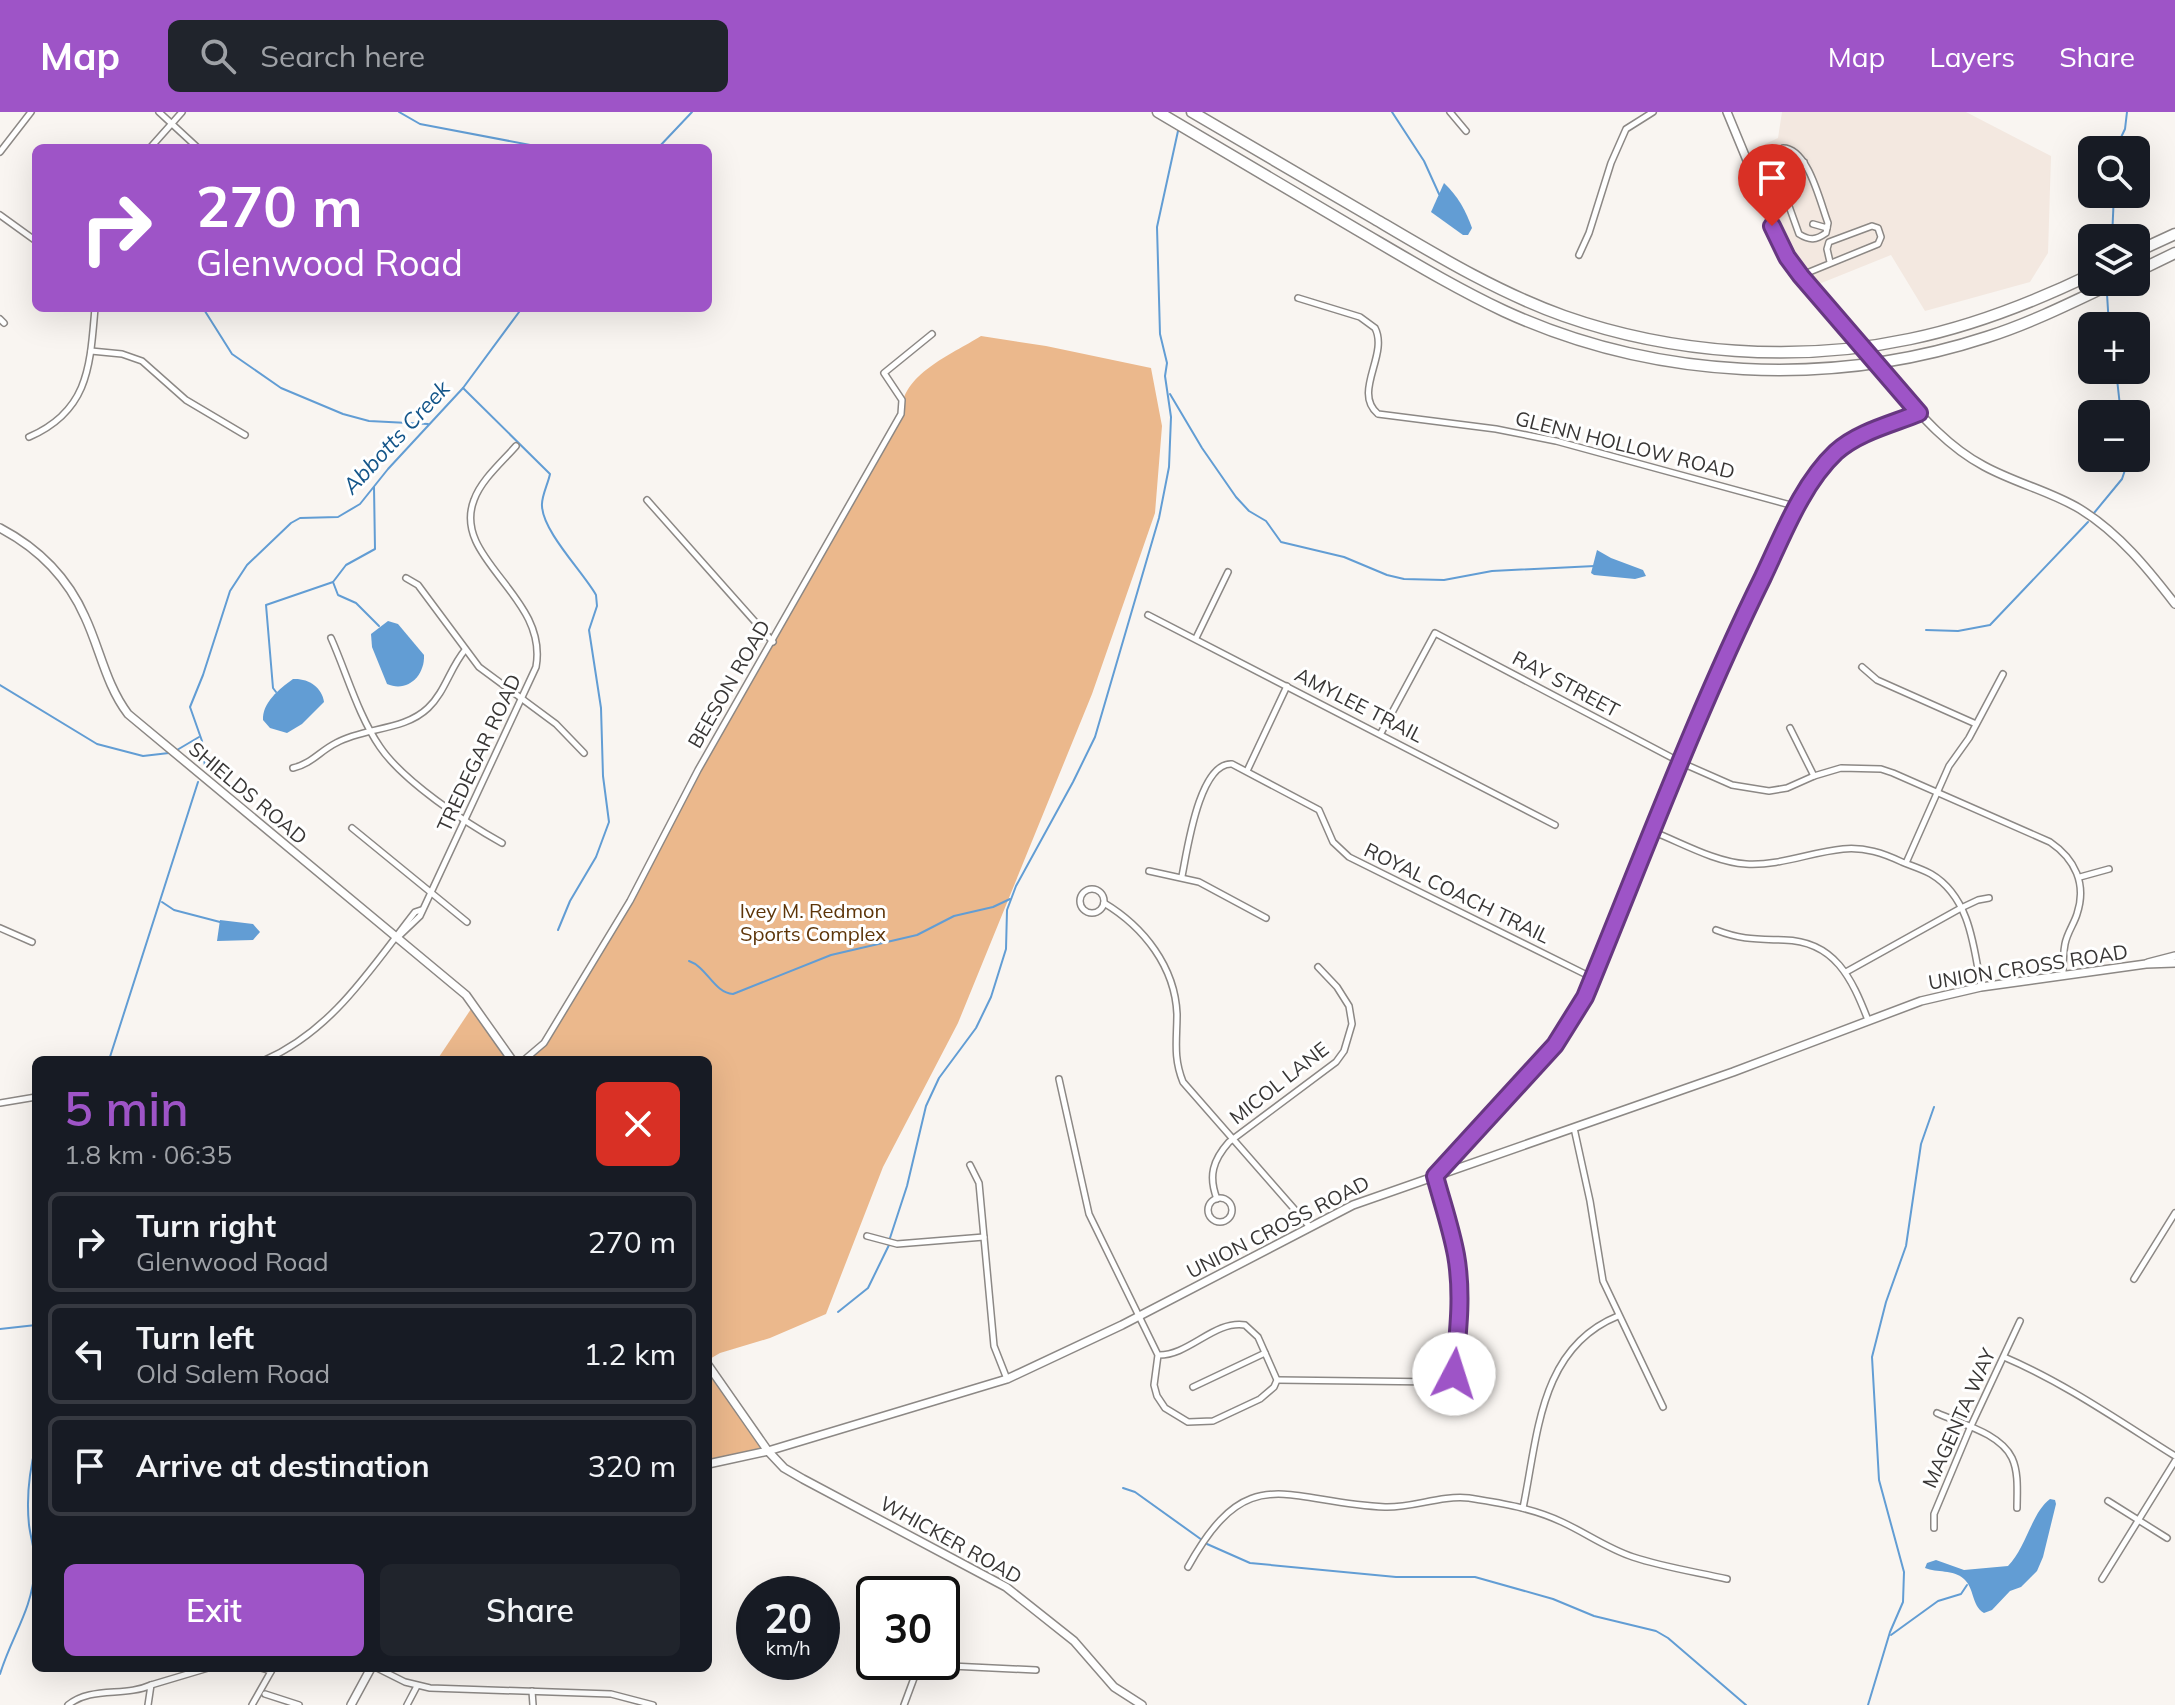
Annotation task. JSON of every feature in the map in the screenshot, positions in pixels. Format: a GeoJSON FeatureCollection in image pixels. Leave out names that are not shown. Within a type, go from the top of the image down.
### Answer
{"type":"FeatureCollection","features":[{"type":"Feature","properties":{"kind":"highway"},"geometry":{"type":"LineString","coordinates":[[1158,112],[1427,271],[1505,311],[1584,341],[1663,361],[1745,370],[1827,369],[1908,358],[1988,337],[2085,296]]}},
{"type":"Feature","properties":{"kind":"highway"},"geometry":{"type":"LineString","coordinates":[[1192,112],[1484,281],[1564,316],[1645,339],[1732,351],[1822,351],[1861,347],[1910,339],[1993,316],[2078,280]]}},
{"type":"Feature","properties":{"kind":"highway"},"geometry":{"type":"LineString","coordinates":[[2150,246],[2175,234]]}},
{"type":"Feature","properties":{"kind":"highway"},"geometry":{"type":"LineString","coordinates":[[2150,265],[2175,253]]}},
{"type":"Feature","properties":{"kind":"street"},"geometry":{"type":"LineString","coordinates":[[0,152],[31,112]]}},
{"type":"Feature","properties":{"kind":"street"},"geometry":{"type":"LineString","coordinates":[[159,112],[194,144]]}},
{"type":"Feature","properties":{"kind":"street"},"geometry":{"type":"LineString","coordinates":[[153,144],[182,112]]}},
{"type":"Feature","properties":{"kind":"street"},"geometry":{"type":"LineString","coordinates":[[1450,112],[1466,131]]}},
{"type":"Feature","properties":{"kind":"street"},"geometry":{"type":"LineString","coordinates":[[1579,255],[1626,129],[1653,112]]}},
{"type":"Feature","properties":{"kind":"street"},"geometry":{"type":"LineString","coordinates":[[1727,112],[1787,257],[1849,334],[1919,413],[1953,446],[1984,466],[2085,512],[2133,552],[2175,604]]}},
{"type":"Feature","properties":{"kind":"street"},"geometry":{"type":"LineString","coordinates":[[1783,148],[1798,152],[1804,161],[1828,223],[1826,233],[1816,240],[1799,234],[1778,167],[1783,148]]}},
{"type":"Feature","properties":{"kind":"street"},"geometry":{"type":"LineString","coordinates":[[1752,175],[1778,167],[1792,173],[1801,169],[1804,161]]}},
{"type":"Feature","properties":{"kind":"street"},"geometry":{"type":"LineString","coordinates":[[0,215],[32,238]]}},
{"type":"Feature","properties":{"kind":"street"},"geometry":{"type":"LineString","coordinates":[[1813,224],[1827,228]]}},
{"type":"Feature","properties":{"kind":"street"},"geometry":{"type":"LineString","coordinates":[[1801,276],[1878,244],[1881,237],[1878,228],[1872,226],[1829,242],[1830,262]]}},
{"type":"Feature","properties":{"kind":"street","name":"GLENN HOLLOW ROAD"},"geometry":{"type":"LineString","coordinates":[[1298,298],[1360,317],[1375,328],[1379,347],[1368,394],[1371,408],[1378,414],[1496,429],[1556,441],[1798,507]]}},
{"type":"Feature","properties":{"kind":"street"},"geometry":{"type":"LineString","coordinates":[[29,437],[51,426],[75,401],[87,374],[95,312]]}},
{"type":"Feature","properties":{"kind":"street","name":"BEESON ROAD"},"geometry":{"type":"LineString","coordinates":[[529,1056],[544,1043],[628,904],[698,770],[901,414],[902,400],[884,373],[932,334]]}},
{"type":"Feature","properties":{"kind":"street"},"geometry":{"type":"LineString","coordinates":[[91,351],[122,354],[142,361],[186,400],[245,435]]}},
{"type":"Feature","properties":{"kind":"street"},"geometry":{"type":"LineString","coordinates":[[1277,1380],[1439,1382],[1451,1378],[1456,1346],[1458,1276],[1435,1176],[1555,1045],[1576,1014],[1723,660],[1798,507],[1819,472],[1837,451],[1858,437],[1919,413]]}},
{"type":"Feature","properties":{"kind":"street","name":"TREDEGAR ROAD"},"geometry":{"type":"LineString","coordinates":[[274,1056],[314,1032],[341,1007],[415,912],[421,910],[536,667],[537,636],[526,612],[478,547],[470,520],[477,492],[516,446]]}},
{"type":"Feature","properties":{"kind":"street"},"geometry":{"type":"LineString","coordinates":[[647,500],[773,642]]}},
{"type":"Feature","properties":{"kind":"street","name":"SHIELDS ROAD"},"geometry":{"type":"LineString","coordinates":[[0,528],[36,550],[67,585],[85,617],[113,692],[128,714],[472,1000],[509,1056]]}},
{"type":"Feature","properties":{"kind":"street"},"geometry":{"type":"LineString","coordinates":[[1196,638],[1228,572]]}},
{"type":"Feature","properties":{"kind":"street"},"geometry":{"type":"LineString","coordinates":[[406,578],[418,585],[479,667],[564,730],[584,753]]}},
{"type":"Feature","properties":{"kind":"street","name":"AMYLEE TRAIL"},"geometry":{"type":"LineString","coordinates":[[1148,615],[1555,825]]}},
{"type":"Feature","properties":{"kind":"street","name":"RAY STREET"},"geometry":{"type":"LineString","coordinates":[[1381,733],[1435,633],[1682,763],[1732,785],[1758,790],[1787,788],[1841,768],[1881,769],[2050,842],[2067,856],[2080,877]]}},
{"type":"Feature","properties":{"kind":"street"},"geometry":{"type":"LineString","coordinates":[[331,638],[370,730],[395,765],[464,821],[502,843]]}},
{"type":"Feature","properties":{"kind":"street"},"geometry":{"type":"LineString","coordinates":[[293,768],[312,761],[335,743],[370,730],[410,721],[422,714],[440,694],[465,650]]}},
{"type":"Feature","properties":{"kind":"street"},"geometry":{"type":"LineString","coordinates":[[1862,667],[1877,680],[1976,724]]}},
{"type":"Feature","properties":{"kind":"street"},"geometry":{"type":"LineString","coordinates":[[1906,863],[1949,766],[2003,674]]}},
{"type":"Feature","properties":{"kind":"street"},"geometry":{"type":"LineString","coordinates":[[1182,876],[1193,818],[1210,781],[1225,763],[1247,771],[1287,686]]}},
{"type":"Feature","properties":{"kind":"street"},"geometry":{"type":"LineString","coordinates":[[1790,728],[1814,776]]}},
{"type":"Feature","properties":{"kind":"street","name":"ROYAL COACH TRAIL"},"geometry":{"type":"LineString","coordinates":[[1247,771],[1319,810],[1333,842],[1349,857],[1593,978]]}},
{"type":"Feature","properties":{"kind":"street"},"geometry":{"type":"LineString","coordinates":[[352,828],[467,922]]}},
{"type":"Feature","properties":{"kind":"street"},"geometry":{"type":"LineString","coordinates":[[1654,832],[1745,864],[1770,863],[1847,848],[1879,851],[1928,872],[1943,882],[1961,908],[1972,934],[1981,987]]}},
{"type":"Feature","properties":{"kind":"street"},"geometry":{"type":"LineString","coordinates":[[2063,976],[2064,945],[2080,905],[2080,877],[2109,869]]}},
{"type":"Feature","properties":{"kind":"street"},"geometry":{"type":"LineString","coordinates":[[1149,871],[1199,882],[1266,918]]}},
{"type":"Feature","properties":{"kind":"street"},"geometry":{"type":"LineString","coordinates":[[1104,903],[1098,912],[1090,913],[1083,909],[1080,902],[1083,894],[1093,889],[1103,895],[1104,903],[1139,931],[1165,965],[1174,991],[1177,1014],[1175,1060],[1183,1082],[1310,1227]]}},
{"type":"Feature","properties":{"kind":"street"},"geometry":{"type":"LineString","coordinates":[[1846,972],[1961,908],[1989,898]]}},
{"type":"Feature","properties":{"kind":"street"},"geometry":{"type":"LineString","coordinates":[[0,928],[32,942]]}},
{"type":"Feature","properties":{"kind":"street"},"geometry":{"type":"LineString","coordinates":[[1716,930],[1747,940],[1788,940],[1810,945],[1829,955],[1856,988],[1868,1020]]}},
{"type":"Feature","properties":{"kind":"street","name":"UNION CROSS ROAD"},"geometry":{"type":"LineString","coordinates":[[2146,964],[2175,956]]}},
{"type":"Feature","properties":{"kind":"street","name":"UNION CROSS ROAD"},"geometry":{"type":"LineString","coordinates":[[712,1463],[768,1451],[1007,1379],[1138,1316],[1353,1205],[1733,1072],[1921,1001],[1981,987],[2146,964],[2175,963]]}},
{"type":"Feature","properties":{"kind":"street","name":"MICOL LANE"},"geometry":{"type":"LineString","coordinates":[[1232,1140],[1336,1062],[1344,1051],[1352,1024],[1349,1006],[1337,987],[1318,967]]}},
{"type":"Feature","properties":{"kind":"street"},"geometry":{"type":"LineString","coordinates":[[1059,1079],[1089,1214],[1158,1355],[1154,1375],[1157,1396],[1165,1408],[1188,1422],[1213,1421],[1260,1399],[1274,1387],[1277,1380],[1253,1329],[1237,1323],[1179,1350],[1158,1355]]}},
{"type":"Feature","properties":{"kind":"street"},"geometry":{"type":"LineString","coordinates":[[0,1103],[32,1098]]}},
{"type":"Feature","properties":{"kind":"street"},"geometry":{"type":"LineString","coordinates":[[1574,1128],[1590,1201],[1598,1262],[1618,1316],[1663,1407]]}},
{"type":"Feature","properties":{"kind":"street"},"geometry":{"type":"LineString","coordinates":[[1217,1199],[1212,1186],[1213,1166],[1217,1155],[1232,1140]]}},
{"type":"Feature","properties":{"kind":"street"},"geometry":{"type":"LineString","coordinates":[[970,1165],[979,1183],[994,1346],[1007,1379]]}},
{"type":"Feature","properties":{"kind":"street"},"geometry":{"type":"LineString","coordinates":[[1217,1199],[1228,1201],[1232,1208],[1231,1215],[1222,1222],[1214,1221],[1208,1211],[1210,1203],[1217,1199]]}},
{"type":"Feature","properties":{"kind":"street"},"geometry":{"type":"LineString","coordinates":[[2134,1279],[2175,1213]]}},
{"type":"Feature","properties":{"kind":"street"},"geometry":{"type":"LineString","coordinates":[[867,1236],[897,1244],[984,1237]]}},
{"type":"Feature","properties":{"kind":"street"},"geometry":{"type":"LineString","coordinates":[[1523,1508],[1553,1377],[1573,1346],[1590,1331],[1618,1316]]}},
{"type":"Feature","properties":{"kind":"street","name":"MAGENTA WAY"},"geometry":{"type":"LineString","coordinates":[[1934,1528],[1934,1514],[2020,1321]]}},
{"type":"Feature","properties":{"kind":"street"},"geometry":{"type":"LineString","coordinates":[[1193,1387],[1265,1353]]}},
{"type":"Feature","properties":{"kind":"street"},"geometry":{"type":"LineString","coordinates":[[2004,1357],[2073,1390],[2175,1459],[2102,1579]]}},
{"type":"Feature","properties":{"kind":"street"},"geometry":{"type":"LineString","coordinates":[[712,1371],[768,1451]]}},
{"type":"Feature","properties":{"kind":"street"},"geometry":{"type":"LineString","coordinates":[[1937,1413],[1991,1437],[2005,1447],[2016,1470],[2017,1508]]}},
{"type":"Feature","properties":{"kind":"street","name":"WHICKER ROAD"},"geometry":{"type":"LineString","coordinates":[[768,1451],[793,1473],[1006,1587],[1074,1641],[1114,1687],[1142,1705]]}},
{"type":"Feature","properties":{"kind":"street"},"geometry":{"type":"LineString","coordinates":[[1188,1567],[1205,1537],[1232,1508],[1264,1495],[1295,1494],[1383,1507],[1465,1498],[1523,1508],[1561,1521],[1634,1558],[1727,1579]]}},
{"type":"Feature","properties":{"kind":"street"},"geometry":{"type":"LineString","coordinates":[[2108,1501],[2167,1538]]}},
{"type":"Feature","properties":{"kind":"street"},"geometry":{"type":"LineString","coordinates":[[960,1666],[1036,1670]]}},
{"type":"Feature","properties":{"kind":"street"},"geometry":{"type":"LineString","coordinates":[[68,1705],[79,1697],[141,1690],[195,1672]]}},
{"type":"Feature","properties":{"kind":"street"},"geometry":{"type":"LineString","coordinates":[[252,1705],[271,1672]]}},
{"type":"Feature","properties":{"kind":"street"},"geometry":{"type":"LineString","coordinates":[[351,1705],[372,1672]]}},
{"type":"Feature","properties":{"kind":"street"},"geometry":{"type":"LineString","coordinates":[[384,1672],[417,1686],[611,1694],[653,1705]]}},
{"type":"Feature","properties":{"kind":"street"},"geometry":{"type":"LineString","coordinates":[[904,1705],[913,1680]]}},
{"type":"Feature","properties":{"kind":"street"},"geometry":{"type":"LineString","coordinates":[[148,1705],[151,1685]]}},
{"type":"Feature","properties":{"kind":"street"},"geometry":{"type":"LineString","coordinates":[[407,1705],[417,1686]]}},
{"type":"Feature","properties":{"kind":"street"},"geometry":{"type":"LineString","coordinates":[[532,1691],[533,1705]]}},
{"type":"Feature","properties":{"kind":"street"},"geometry":{"type":"LineString","coordinates":[[265,1694],[299,1705]]}},
{"type":"Feature","properties":{"kind":"shaded area"},"geometry":{"type":"Polygon","coordinates":[[[1782,112],[1966,112],[2051,156],[2048,253],[2030,282],[1925,311],[1891,255],[1814,286],[1787,257],[1744,154],[1778,138],[1782,112]]]}},
{"type":"Feature","properties":{"kind":"green space","name":"Ivey M. Redmon Sports Complex"},"geometry":{"type":"Polygon","coordinates":[[[981,336],[1151,368],[1162,426],[1155,513],[1092,694],[958,1023],[883,1167],[826,1314],[712,1358],[712,1056],[529,1056],[544,1043],[630,901],[698,770],[901,414],[909,388],[943,358],[981,336]]]}},
{"type":"Feature","properties":{"kind":"green space"},"geometry":{"type":"Polygon","coordinates":[[[476,1006],[509,1056],[440,1056],[476,1006]]]}},
{"type":"Feature","properties":{"kind":"green space"},"geometry":{"type":"Polygon","coordinates":[[[712,1371],[768,1451],[712,1463],[712,1371]]]}},
{"type":"Feature","properties":{"kind":"water"},"geometry":{"type":"Polygon","coordinates":[[[1444,183],[1467,216],[1472,228],[1468,235],[1463,235],[1431,212],[1444,183]]]}},
{"type":"Feature","properties":{"kind":"water"},"geometry":{"type":"Polygon","coordinates":[[[1597,550],[1643,570],[1646,576],[1635,579],[1594,575],[1591,573],[1597,550]]]}},
{"type":"Feature","properties":{"kind":"water"},"geometry":{"type":"Polygon","coordinates":[[[388,621],[398,624],[424,655],[418,676],[401,686],[387,684],[372,647],[371,634],[388,621]]]}},
{"type":"Feature","properties":{"kind":"water"},"geometry":{"type":"Polygon","coordinates":[[[293,679],[313,684],[324,702],[302,724],[287,733],[270,728],[263,720],[263,714],[272,697],[293,679]]]}},
{"type":"Feature","properties":{"kind":"water"},"geometry":{"type":"Polygon","coordinates":[[[220,920],[253,924],[260,932],[253,940],[217,941],[220,920]]]}},
{"type":"Feature","properties":{"kind":"water"},"geometry":{"type":"Polygon","coordinates":[[[2050,1499],[2055,1500],[2056,1504],[2037,1571],[2021,1587],[2010,1591],[1992,1610],[1984,1613],[1980,1610],[1970,1587],[1960,1576],[1925,1568],[1927,1563],[1936,1560],[1964,1570],[2008,1566],[2020,1550],[2038,1512],[2050,1499]]]}},
{"type":"Feature","properties":{"kind":"waterway"},"geometry":{"type":"LineString","coordinates":[[399,112],[420,124],[525,144]]}},
{"type":"Feature","properties":{"kind":"waterway","name":"Abbotts Creek"},"geometry":{"type":"LineString","coordinates":[[662,144],[692,112]]}},
{"type":"Feature","properties":{"kind":"waterway"},"geometry":{"type":"LineString","coordinates":[[1392,112],[1424,161],[1439,194]]}},
{"type":"Feature","properties":{"kind":"waterway"},"geometry":{"type":"LineString","coordinates":[[2122,136],[2127,112]]}},
{"type":"Feature","properties":{"kind":"waterway"},"geometry":{"type":"LineString","coordinates":[[890,1238],[907,1186],[926,1106],[939,1078],[976,1028],[991,997],[1006,949],[1007,910],[1016,886],[1095,737],[1159,518],[1169,467],[1171,417],[1165,376],[1167,363],[1160,334],[1157,227],[1178,131]]}},
{"type":"Feature","properties":{"kind":"waterway"},"geometry":{"type":"LineString","coordinates":[[2113,208],[2113,224]]}},
{"type":"Feature","properties":{"kind":"waterway"},"geometry":{"type":"LineString","coordinates":[[2107,296],[2108,312]]}},
{"type":"Feature","properties":{"kind":"waterway"},"geometry":{"type":"LineString","coordinates":[[206,312],[232,354],[281,388],[343,414],[369,421],[428,424]]}},
{"type":"Feature","properties":{"kind":"waterway","name":"Abbotts Creek"},"geometry":{"type":"LineString","coordinates":[[205,767],[202,741],[190,707],[230,591],[247,565],[300,518],[338,517],[360,504],[463,388],[519,312]]}},
{"type":"Feature","properties":{"kind":"waterway"},"geometry":{"type":"LineString","coordinates":[[2118,384],[2119,400]]}},
{"type":"Feature","properties":{"kind":"waterway"},"geometry":{"type":"LineString","coordinates":[[463,388],[550,474],[542,502],[544,516],[556,540],[596,595],[597,606],[589,630],[601,708],[603,776],[609,822],[596,857],[570,901],[558,930]]}},
{"type":"Feature","properties":{"kind":"waterway"},"geometry":{"type":"LineString","coordinates":[[1170,394],[1236,497],[1249,511],[1266,521],[1281,542],[1344,557],[1404,579],[1444,580],[1492,571],[1595,566]]}},
{"type":"Feature","properties":{"kind":"waterway"},"geometry":{"type":"LineString","coordinates":[[2094,513],[2124,472]]}},
{"type":"Feature","properties":{"kind":"waterway"},"geometry":{"type":"LineString","coordinates":[[276,692],[273,688],[266,605],[333,582],[346,565],[375,549],[374,487]]}},
{"type":"Feature","properties":{"kind":"waterway"},"geometry":{"type":"LineString","coordinates":[[1926,630],[1958,631],[1990,625],[2088,522]]}},
{"type":"Feature","properties":{"kind":"waterway"},"geometry":{"type":"LineString","coordinates":[[333,582],[338,595],[356,603],[379,626]]}},
{"type":"Feature","properties":{"kind":"waterway"},"geometry":{"type":"LineString","coordinates":[[0,685],[97,744],[143,756],[169,753]]}},
{"type":"Feature","properties":{"kind":"waterway"},"geometry":{"type":"LineString","coordinates":[[177,750],[199,737]]}},
{"type":"Feature","properties":{"kind":"waterway","name":"Abbotts Creek"},"geometry":{"type":"LineString","coordinates":[[110,1056],[198,782]]}},
{"type":"Feature","properties":{"kind":"waterway"},"geometry":{"type":"LineString","coordinates":[[689,961],[726,993],[733,994],[831,955],[917,935],[954,916],[993,907],[1010,899]]}},
{"type":"Feature","properties":{"kind":"waterway"},"geometry":{"type":"LineString","coordinates":[[162,902],[174,910],[220,922]]}},
{"type":"Feature","properties":{"kind":"waterway"},"geometry":{"type":"LineString","coordinates":[[1868,1705],[1890,1632],[1903,1602],[1904,1572],[1879,1480],[1872,1357],[1886,1302],[1906,1246],[1921,1144],[1934,1107]]}},
{"type":"Feature","properties":{"kind":"waterway"},"geometry":{"type":"LineString","coordinates":[[838,1312],[868,1288],[889,1245]]}},
{"type":"Feature","properties":{"kind":"waterway"},"geometry":{"type":"LineString","coordinates":[[0,1329],[32,1325]]}},
{"type":"Feature","properties":{"kind":"waterway","name":"Abbotts Creek"},"geometry":{"type":"LineString","coordinates":[[32,1465],[28,1494],[32,1541]]}},
{"type":"Feature","properties":{"kind":"waterway"},"geometry":{"type":"LineString","coordinates":[[1123,1488],[1135,1492],[1202,1540]]}},
{"type":"Feature","properties":{"kind":"waterway"},"geometry":{"type":"LineString","coordinates":[[1207,1544],[1250,1563],[1396,1577],[1475,1577],[1553,1599],[1594,1616],[1656,1631],[1746,1705]]}},
{"type":"Feature","properties":{"kind":"waterway"},"geometry":{"type":"LineString","coordinates":[[1891,1635],[1938,1601],[1961,1594],[1967,1585]]}},
{"type":"Feature","properties":{"kind":"waterway","name":"Abbotts Creek"},"geometry":{"type":"LineString","coordinates":[[0,1674],[32,1588]]}},
{"type":"Feature","properties":{"kind":"route"},"geometry":{"type":"LineString","coordinates":[[1454,1374],[1459,1308],[1456,1255],[1435,1176],[1555,1045],[1585,997],[1723,660],[1794,513],[1819,472],[1837,451],[1858,437],[1919,413],[1801,276],[1787,257],[1772,226]]}}]}
